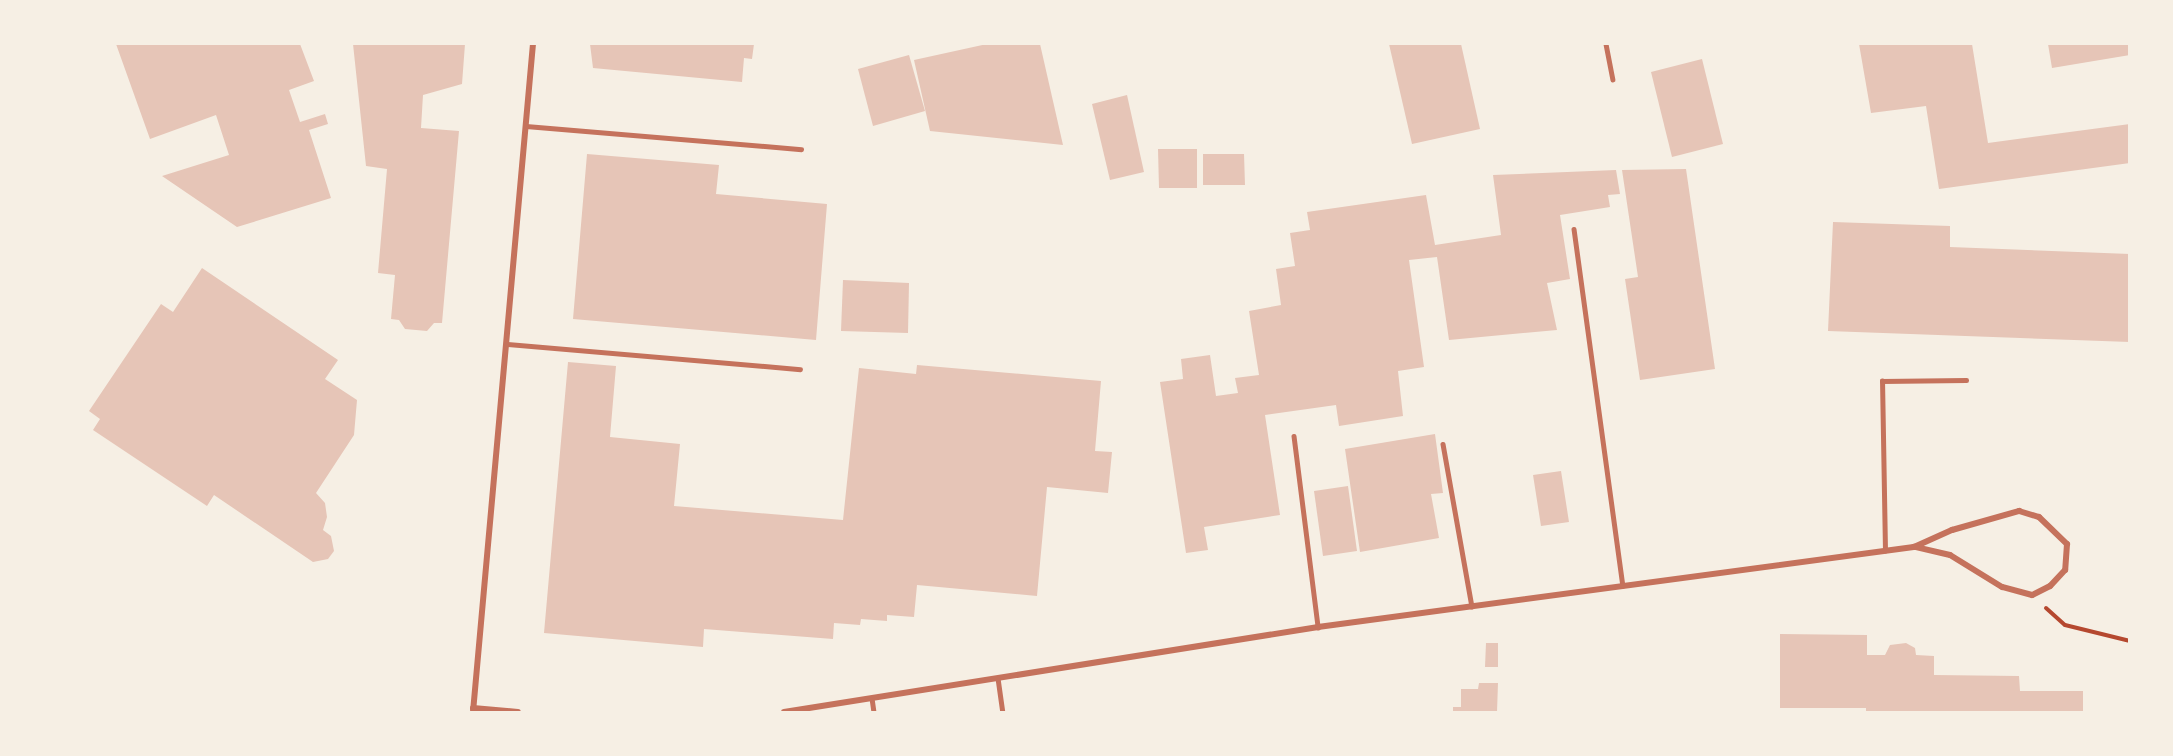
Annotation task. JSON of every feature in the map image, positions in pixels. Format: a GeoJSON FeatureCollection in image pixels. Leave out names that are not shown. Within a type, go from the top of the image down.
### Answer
{"type":"FeatureCollection","features":[{"type":"Feature","properties":{"kind":"street"},"geometry":{"type":"LineString","coordinates":[[518,712],[473,710],[533,44]]}},
{"type":"Feature","properties":{"kind":"street"},"geometry":{"type":"LineString","coordinates":[[784,712],[1318,627],[1914,547],[1952,530],[2019,511],[2039,517],[2067,544],[2065,570],[2050,586],[2032,595],[2002,587],[1950,555],[1914,547]]}},
{"type":"Feature","properties":{"kind":"lane"},"geometry":{"type":"LineString","coordinates":[[1606,44],[1613,79]]}},
{"type":"Feature","properties":{"kind":"lane"},"geometry":{"type":"LineString","coordinates":[[526,126],[801,149]]}},
{"type":"Feature","properties":{"kind":"lane"},"geometry":{"type":"LineString","coordinates":[[1574,229],[1623,586]]}},
{"type":"Feature","properties":{"kind":"lane"},"geometry":{"type":"LineString","coordinates":[[507,344],[800,369]]}},
{"type":"Feature","properties":{"kind":"lane"},"geometry":{"type":"LineString","coordinates":[[1885,551],[1882,381],[1966,380]]}},
{"type":"Feature","properties":{"kind":"lane"},"geometry":{"type":"LineString","coordinates":[[1294,436],[1318,627]]}},
{"type":"Feature","properties":{"kind":"lane"},"geometry":{"type":"LineString","coordinates":[[1443,444],[1472,606]]}},
{"type":"Feature","properties":{"kind":"lane"},"geometry":{"type":"LineString","coordinates":[[998,678],[1003,712]]}},
{"type":"Feature","properties":{"kind":"lane"},"geometry":{"type":"LineString","coordinates":[[872,698],[874,712]]}},
{"type":"Feature","properties":{"kind":"path"},"geometry":{"type":"LineString","coordinates":[[2032,595],[2065,625],[2130,641]]}},
{"type":"Feature","properties":{"kind":"building"},"geometry":{"type":"Polygon","coordinates":[[[116,44],[300,44],[314,81],[289,90],[300,122],[325,114],[328,124],[309,130],[331,198],[237,227],[162,176],[229,155],[216,115],[150,139],[116,44]]]}},
{"type":"Feature","properties":{"kind":"building"},"geometry":{"type":"Polygon","coordinates":[[[353,44],[465,44],[462,84],[423,95],[421,128],[459,131],[442,323],[434,323],[427,331],[405,329],[399,320],[391,319],[395,275],[378,273],[387,169],[366,166],[353,44]]]}},
{"type":"Feature","properties":{"kind":"building"},"geometry":{"type":"Polygon","coordinates":[[[590,44],[754,44],[752,59],[744,58],[742,82],[593,68],[590,44]]]}},
{"type":"Feature","properties":{"kind":"building"},"geometry":{"type":"Polygon","coordinates":[[[987,44],[1040,44],[1063,145],[930,131],[914,60],[987,44]]]}},
{"type":"Feature","properties":{"kind":"building"},"geometry":{"type":"Polygon","coordinates":[[[1389,44],[1461,44],[1480,129],[1412,144],[1389,44]]]}},
{"type":"Feature","properties":{"kind":"building"},"geometry":{"type":"Polygon","coordinates":[[[1859,44],[1972,44],[1988,143],[2130,124],[2130,163],[1939,189],[1926,106],[1871,113],[1859,44]]]}},
{"type":"Feature","properties":{"kind":"building"},"geometry":{"type":"Polygon","coordinates":[[[2048,44],[2130,44],[2130,55],[2052,68],[2048,44]]]}},
{"type":"Feature","properties":{"kind":"building"},"geometry":{"type":"Polygon","coordinates":[[[909,55],[925,111],[873,126],[858,69],[909,55]]]}},
{"type":"Feature","properties":{"kind":"building"},"geometry":{"type":"Polygon","coordinates":[[[1702,59],[1723,144],[1672,157],[1651,72],[1702,59]]]}},
{"type":"Feature","properties":{"kind":"building"},"geometry":{"type":"Polygon","coordinates":[[[1127,95],[1144,172],[1110,180],[1092,104],[1127,95]]]}},
{"type":"Feature","properties":{"kind":"building"},"geometry":{"type":"Polygon","coordinates":[[[1158,149],[1197,149],[1197,188],[1159,188],[1158,149]]]}},
{"type":"Feature","properties":{"kind":"building"},"geometry":{"type":"Polygon","coordinates":[[[587,154],[719,165],[716,194],[827,204],[816,340],[573,319],[587,154]]]}},
{"type":"Feature","properties":{"kind":"building"},"geometry":{"type":"Polygon","coordinates":[[[1203,154],[1244,154],[1245,185],[1203,185],[1203,154]]]}},
{"type":"Feature","properties":{"kind":"building"},"geometry":{"type":"Polygon","coordinates":[[[1686,169],[1715,369],[1640,380],[1625,279],[1638,277],[1622,170],[1686,169]]]}},
{"type":"Feature","properties":{"kind":"building"},"geometry":{"type":"Polygon","coordinates":[[[1616,170],[1620,194],[1608,195],[1610,207],[1560,215],[1570,279],[1547,283],[1557,330],[1449,340],[1437,257],[1409,260],[1424,367],[1398,371],[1403,416],[1339,426],[1336,405],[1265,415],[1280,515],[1204,527],[1208,550],[1186,553],[1160,382],[1183,379],[1181,359],[1210,355],[1216,396],[1238,393],[1235,378],[1259,375],[1249,311],[1281,305],[1276,269],[1295,266],[1290,233],[1310,230],[1307,212],[1426,195],[1435,245],[1501,235],[1493,175],[1616,170]]]}},
{"type":"Feature","properties":{"kind":"building"},"geometry":{"type":"Polygon","coordinates":[[[1833,222],[1950,226],[1950,247],[2130,254],[2130,342],[1828,331],[1833,222]]]}},
{"type":"Feature","properties":{"kind":"building"},"geometry":{"type":"Polygon","coordinates":[[[202,268],[338,360],[325,379],[357,400],[354,435],[316,493],[325,503],[327,517],[323,530],[331,536],[334,551],[328,559],[313,562],[214,495],[207,506],[93,430],[100,419],[89,411],[161,304],[173,312],[202,268]]]}},
{"type":"Feature","properties":{"kind":"building"},"geometry":{"type":"Polygon","coordinates":[[[843,280],[909,283],[908,333],[841,331],[843,280]]]}},
{"type":"Feature","properties":{"kind":"building"},"geometry":{"type":"Polygon","coordinates":[[[568,362],[616,366],[610,437],[680,444],[674,506],[843,520],[859,368],[916,374],[917,365],[1101,381],[1095,451],[1112,452],[1108,493],[1047,487],[1037,596],[917,585],[914,617],[887,615],[887,621],[861,619],[860,625],[834,623],[833,639],[704,629],[703,647],[544,633],[568,362]]]}},
{"type":"Feature","properties":{"kind":"building"},"geometry":{"type":"Polygon","coordinates":[[[1435,434],[1443,493],[1431,494],[1439,538],[1360,552],[1345,449],[1435,434]]]}},
{"type":"Feature","properties":{"kind":"building"},"geometry":{"type":"Polygon","coordinates":[[[1561,471],[1569,522],[1541,526],[1533,475],[1561,471]]]}},
{"type":"Feature","properties":{"kind":"building"},"geometry":{"type":"Polygon","coordinates":[[[1348,486],[1357,551],[1323,556],[1314,491],[1348,486]]]}},
{"type":"Feature","properties":{"kind":"building"},"geometry":{"type":"Polygon","coordinates":[[[1780,634],[1867,635],[1867,655],[1885,655],[1890,645],[1906,643],[1915,648],[1916,655],[1934,656],[1934,675],[2019,676],[2020,691],[2083,691],[2083,712],[1866,712],[1866,708],[1780,708],[1780,634]]]}},
{"type":"Feature","properties":{"kind":"building"},"geometry":{"type":"Polygon","coordinates":[[[1486,643],[1498,643],[1498,667],[1485,667],[1486,643]]]}},
{"type":"Feature","properties":{"kind":"building"},"geometry":{"type":"Polygon","coordinates":[[[1479,683],[1498,683],[1497,712],[1453,712],[1453,707],[1461,707],[1461,689],[1478,689],[1479,683]]]}}]}
